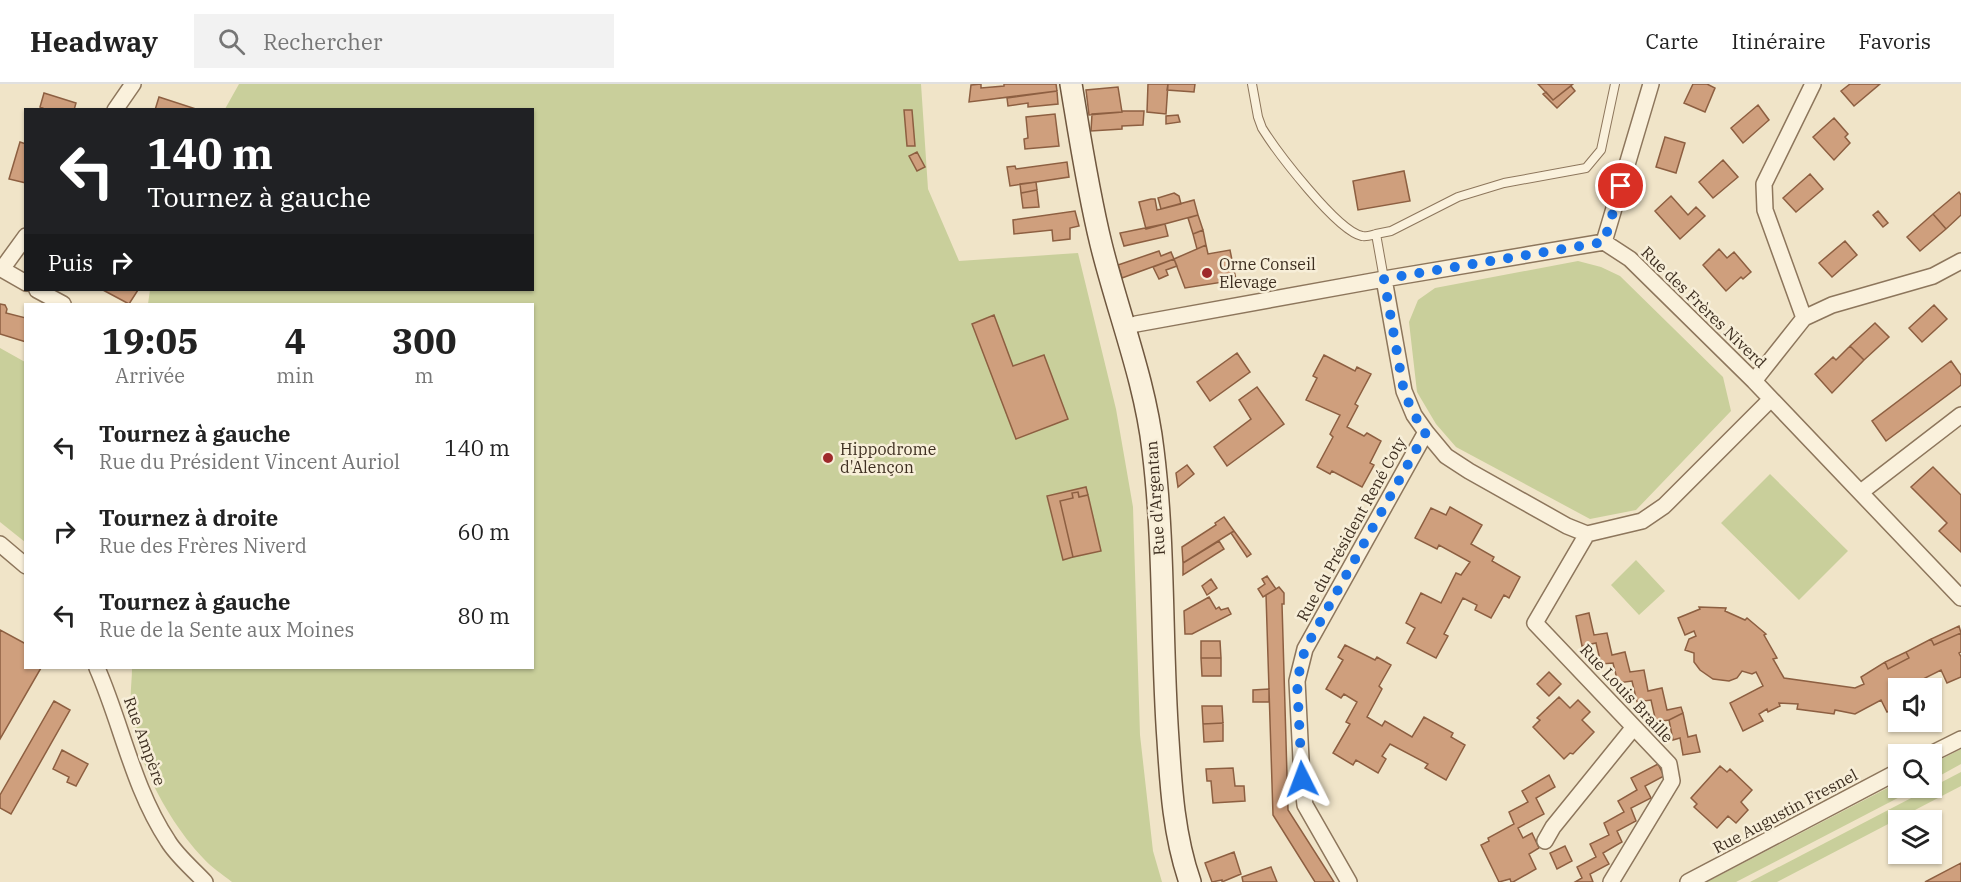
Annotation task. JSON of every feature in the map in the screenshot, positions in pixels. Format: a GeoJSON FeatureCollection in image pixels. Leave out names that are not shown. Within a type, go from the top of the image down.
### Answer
{"type":"FeatureCollection","features":[{"type":"Feature","properties":{"kind":"main road","name":"Rue d'Argentan"},"geometry":{"type":"LineString","coordinates":[[1071,84],[1084,168],[1101,245],[1125,328],[1153,448],[1158,496],[1165,700],[1172,808],[1184,865],[1190,882]]}},
{"type":"Feature","properties":{"kind":"street"},"geometry":{"type":"LineString","coordinates":[[117,108],[133,84]]}},
{"type":"Feature","properties":{"kind":"street"},"geometry":{"type":"LineString","coordinates":[[1125,328],[1136,324],[1384,279],[1604,242],[1651,84]]}},
{"type":"Feature","properties":{"kind":"street"},"geometry":{"type":"LineString","coordinates":[[1804,318],[1765,210],[1764,184],[1813,84]]}},
{"type":"Feature","properties":{"kind":"street"},"geometry":{"type":"LineString","coordinates":[[24,239],[1,269],[24,282]]}},
{"type":"Feature","properties":{"kind":"street","name":"Rue des Frères Niverd"},"geometry":{"type":"LineString","coordinates":[[1604,242],[1630,259],[1754,381],[1961,598]]}},
{"type":"Feature","properties":{"kind":"street"},"geometry":{"type":"LineString","coordinates":[[1754,381],[1804,318],[1832,305],[1933,276],[1961,261]]}},
{"type":"Feature","properties":{"kind":"street"},"geometry":{"type":"LineString","coordinates":[[1384,279],[1404,392],[1414,415],[1426,432],[1446,456],[1469,471],[1567,526],[1587,534],[1642,521],[1664,506],[1770,400]]}},
{"type":"Feature","properties":{"kind":"street"},"geometry":{"type":"LineString","coordinates":[[39,291],[61,303]]}},
{"type":"Feature","properties":{"kind":"street"},"geometry":{"type":"LineString","coordinates":[[1861,492],[1961,415]]}},
{"type":"Feature","properties":{"kind":"street","name":"Rue du Président René Coty"},"geometry":{"type":"LineString","coordinates":[[1349,882],[1305,805],[1297,681],[1305,649],[1426,432]]}},
{"type":"Feature","properties":{"kind":"street","name":"Rue Louis Braille"},"geometry":{"type":"LineString","coordinates":[[1587,534],[1536,623],[1669,764],[1672,781],[1611,882]]}},
{"type":"Feature","properties":{"kind":"street"},"geometry":{"type":"LineString","coordinates":[[0,544],[24,564]]}},
{"type":"Feature","properties":{"kind":"street","name":"Rue Ampère"},"geometry":{"type":"LineString","coordinates":[[97,669],[109,694],[137,782],[168,842],[205,882]]}},
{"type":"Feature","properties":{"kind":"street"},"geometry":{"type":"LineString","coordinates":[[1545,841],[1553,827],[1634,727]]}},
{"type":"Feature","properties":{"kind":"street"},"geometry":{"type":"LineString","coordinates":[[1942,748],[1961,739]]}},
{"type":"Feature","properties":{"kind":"street","name":"Rue Augustin Fresnel"},"geometry":{"type":"LineString","coordinates":[[1688,882],[1888,777]]}},
{"type":"Feature","properties":{"kind":"lane"},"geometry":{"type":"LineString","coordinates":[[1252,84],[1262,128],[1340,224],[1362,236],[1391,231],[1458,197],[1504,183],[1586,168],[1601,150],[1615,84]]}},
{"type":"Feature","properties":{"kind":"lane"},"geometry":{"type":"LineString","coordinates":[[1376,234],[1384,279]]}},
{"type":"Feature","properties":{"kind":"green space","name":"Hippodrome d'Alençon"},"geometry":{"type":"Polygon","coordinates":[[[239,84],[921,84],[928,189],[959,261],[1078,253],[1116,409],[1133,507],[1140,735],[1153,851],[1162,882],[232,882],[210,864],[177,826],[145,767],[133,725],[132,669],[534,669],[534,303],[148,303],[150,291],[534,291],[534,108],[226,108],[239,84]]]}},
{"type":"Feature","properties":{"kind":"green space"},"geometry":{"type":"Polygon","coordinates":[[[1578,261],[1601,267],[1620,276],[1723,377],[1731,411],[1636,510],[1590,519],[1456,447],[1436,424],[1417,392],[1409,322],[1418,300],[1435,288],[1578,261]]]}},
{"type":"Feature","properties":{"kind":"green space"},"geometry":{"type":"Polygon","coordinates":[[[0,348],[24,361],[24,541],[0,522],[0,348]]]}},
{"type":"Feature","properties":{"kind":"green space"},"geometry":{"type":"Polygon","coordinates":[[[1770,474],[1848,551],[1799,600],[1721,523],[1770,474]]]}},
{"type":"Feature","properties":{"kind":"green space"},"geometry":{"type":"Polygon","coordinates":[[[1636,560],[1665,591],[1639,615],[1611,585],[1636,560]]]}},
{"type":"Feature","properties":{"kind":"green space"},"geometry":{"type":"Polygon","coordinates":[[[1961,749],[1961,764],[1942,774],[1942,759],[1961,749]]]}},
{"type":"Feature","properties":{"kind":"green space"},"geometry":{"type":"Polygon","coordinates":[[[1961,772],[1961,786],[1942,796],[1942,782],[1961,772]]]}},
{"type":"Feature","properties":{"kind":"green space"},"geometry":{"type":"Polygon","coordinates":[[[1888,788],[1888,798],[1898,798],[1736,882],[1707,882],[1888,788]]]}},
{"type":"Feature","properties":{"kind":"green space"},"geometry":{"type":"Polygon","coordinates":[[[1911,798],[1938,798],[1915,810],[1888,810],[1911,798]]]}},
{"type":"Feature","properties":{"kind":"green space"},"geometry":{"type":"Polygon","coordinates":[[[1888,810],[1888,824],[1777,882],[1750,882],[1888,810]]]}},
{"type":"Feature","properties":{"kind":"building"},"geometry":{"type":"Polygon","coordinates":[[[981,84],[981,88],[1004,86],[1004,84],[1056,84],[1057,91],[969,102],[971,85],[981,84]]]}},
{"type":"Feature","properties":{"kind":"building"},"geometry":{"type":"Polygon","coordinates":[[[1148,84],[1168,84],[1166,114],[1147,112],[1148,84]]]}},
{"type":"Feature","properties":{"kind":"building"},"geometry":{"type":"Polygon","coordinates":[[[1168,84],[1195,84],[1194,92],[1167,90],[1168,84]]]}},
{"type":"Feature","properties":{"kind":"building"},"geometry":{"type":"Polygon","coordinates":[[[1538,84],[1573,84],[1553,100],[1538,84]]]}},
{"type":"Feature","properties":{"kind":"building"},"geometry":{"type":"Polygon","coordinates":[[[1693,84],[1707,84],[1715,88],[1705,112],[1684,103],[1693,84]]]}},
{"type":"Feature","properties":{"kind":"building"},"geometry":{"type":"Polygon","coordinates":[[[1850,84],[1880,84],[1854,106],[1841,91],[1850,84]]]}},
{"type":"Feature","properties":{"kind":"building"},"geometry":{"type":"Polygon","coordinates":[[[1571,86],[1575,91],[1557,108],[1543,94],[1546,92],[1553,100],[1571,86]]]}},
{"type":"Feature","properties":{"kind":"building"},"geometry":{"type":"Polygon","coordinates":[[[1118,87],[1122,112],[1089,115],[1086,90],[1118,87]]]}},
{"type":"Feature","properties":{"kind":"building"},"geometry":{"type":"Polygon","coordinates":[[[1057,91],[1058,104],[1028,107],[1028,103],[1008,106],[1007,98],[1057,91]]]}},
{"type":"Feature","properties":{"kind":"building"},"geometry":{"type":"Polygon","coordinates":[[[44,93],[76,103],[75,108],[40,107],[44,93]]]}},
{"type":"Feature","properties":{"kind":"building"},"geometry":{"type":"Polygon","coordinates":[[[159,97],[193,108],[156,108],[159,97]]]}},
{"type":"Feature","properties":{"kind":"building"},"geometry":{"type":"Polygon","coordinates":[[[1758,105],[1769,120],[1743,143],[1731,128],[1758,105]]]}},
{"type":"Feature","properties":{"kind":"building"},"geometry":{"type":"Polygon","coordinates":[[[904,110],[912,110],[915,146],[907,146],[904,110]]]}},
{"type":"Feature","properties":{"kind":"building"},"geometry":{"type":"Polygon","coordinates":[[[1144,111],[1143,125],[1091,131],[1092,114],[1144,111]]]}},
{"type":"Feature","properties":{"kind":"building"},"geometry":{"type":"Polygon","coordinates":[[[1055,114],[1059,146],[1025,149],[1024,139],[1028,138],[1026,117],[1055,114]]]}},
{"type":"Feature","properties":{"kind":"building"},"geometry":{"type":"Polygon","coordinates":[[[1178,115],[1180,122],[1166,124],[1166,116],[1178,115]]]}},
{"type":"Feature","properties":{"kind":"building"},"geometry":{"type":"Polygon","coordinates":[[[1834,118],[1848,134],[1845,137],[1850,143],[1834,160],[1813,137],[1834,118]]]}},
{"type":"Feature","properties":{"kind":"building"},"geometry":{"type":"Polygon","coordinates":[[[1665,137],[1685,143],[1676,173],[1656,167],[1665,137]]]}},
{"type":"Feature","properties":{"kind":"building"},"geometry":{"type":"Polygon","coordinates":[[[20,142],[24,143],[24,183],[9,179],[20,142]]]}},
{"type":"Feature","properties":{"kind":"building"},"geometry":{"type":"Polygon","coordinates":[[[917,152],[925,167],[917,171],[909,156],[917,152]]]}},
{"type":"Feature","properties":{"kind":"building"},"geometry":{"type":"Polygon","coordinates":[[[1723,160],[1738,177],[1713,198],[1699,182],[1723,160]]]}},
{"type":"Feature","properties":{"kind":"building"},"geometry":{"type":"Polygon","coordinates":[[[1067,162],[1069,177],[1010,186],[1007,167],[1015,166],[1016,169],[1067,162]]]}},
{"type":"Feature","properties":{"kind":"building"},"geometry":{"type":"Polygon","coordinates":[[[1404,171],[1410,201],[1358,210],[1353,181],[1404,171]]]}},
{"type":"Feature","properties":{"kind":"building"},"geometry":{"type":"Polygon","coordinates":[[[1810,174],[1823,189],[1796,212],[1783,198],[1810,174]]]}},
{"type":"Feature","properties":{"kind":"building"},"geometry":{"type":"Polygon","coordinates":[[[1036,182],[1037,190],[1021,193],[1020,184],[1036,182]]]}},
{"type":"Feature","properties":{"kind":"building"},"geometry":{"type":"Polygon","coordinates":[[[1037,190],[1039,207],[1023,208],[1021,193],[1037,190]]]}},
{"type":"Feature","properties":{"kind":"building"},"geometry":{"type":"Polygon","coordinates":[[[1959,192],[1961,215],[1946,229],[1933,214],[1959,192]]]}},
{"type":"Feature","properties":{"kind":"building"},"geometry":{"type":"Polygon","coordinates":[[[1174,193],[1179,196],[1181,204],[1161,209],[1158,198],[1174,193]]]}},
{"type":"Feature","properties":{"kind":"building"},"geometry":{"type":"Polygon","coordinates":[[[1671,196],[1688,215],[1696,207],[1705,216],[1680,239],[1655,211],[1671,196]]]}},
{"type":"Feature","properties":{"kind":"building"},"geometry":{"type":"Polygon","coordinates":[[[1155,199],[1157,210],[1194,200],[1198,215],[1146,229],[1139,202],[1155,199]]]}},
{"type":"Feature","properties":{"kind":"building"},"geometry":{"type":"Polygon","coordinates":[[[1075,211],[1079,226],[1070,228],[1070,239],[1053,241],[1052,230],[1014,234],[1013,220],[1075,211]]]}},
{"type":"Feature","properties":{"kind":"building"},"geometry":{"type":"Polygon","coordinates":[[[1878,211],[1888,223],[1883,227],[1873,215],[1878,211]]]}},
{"type":"Feature","properties":{"kind":"building"},"geometry":{"type":"Polygon","coordinates":[[[1933,214],[1946,229],[1920,251],[1907,237],[1933,214]]]}},
{"type":"Feature","properties":{"kind":"building"},"geometry":{"type":"Polygon","coordinates":[[[1198,215],[1203,230],[1193,234],[1188,218],[1198,215]]]}},
{"type":"Feature","properties":{"kind":"building"},"geometry":{"type":"Polygon","coordinates":[[[1165,224],[1168,236],[1124,246],[1120,233],[1165,224]]]}},
{"type":"Feature","properties":{"kind":"building"},"geometry":{"type":"Polygon","coordinates":[[[1203,230],[1206,245],[1197,249],[1193,234],[1203,230]]]}},
{"type":"Feature","properties":{"kind":"building"},"geometry":{"type":"Polygon","coordinates":[[[1845,241],[1857,255],[1832,277],[1819,263],[1845,241]]]}},
{"type":"Feature","properties":{"kind":"building","name":"Orne Conseil Elevage"},"geometry":{"type":"Polygon","coordinates":[[[1206,245],[1208,254],[1230,250],[1236,280],[1185,288],[1174,259],[1206,245]]]}},
{"type":"Feature","properties":{"kind":"building"},"geometry":{"type":"Polygon","coordinates":[[[1719,249],[1727,258],[1734,252],[1751,272],[1743,279],[1741,277],[1726,291],[1703,265],[1719,249]]]}},
{"type":"Feature","properties":{"kind":"building"},"geometry":{"type":"Polygon","coordinates":[[[1159,251],[1161,256],[1171,252],[1174,259],[1122,278],[1118,265],[1159,251]]]}},
{"type":"Feature","properties":{"kind":"building"},"geometry":{"type":"Polygon","coordinates":[[[1174,259],[1177,266],[1166,270],[1168,275],[1159,279],[1153,267],[1174,259]]]}},
{"type":"Feature","properties":{"kind":"building"},"geometry":{"type":"Polygon","coordinates":[[[105,291],[137,291],[130,303],[105,291]]]}},
{"type":"Feature","properties":{"kind":"building"},"geometry":{"type":"Polygon","coordinates":[[[0,304],[5,305],[6,313],[24,318],[24,341],[0,334],[0,304]]]}},
{"type":"Feature","properties":{"kind":"building"},"geometry":{"type":"Polygon","coordinates":[[[1934,305],[1947,319],[1922,342],[1909,328],[1934,305]]]}},
{"type":"Feature","properties":{"kind":"building"},"geometry":{"type":"Polygon","coordinates":[[[994,315],[1013,366],[1044,355],[1068,419],[1016,439],[972,324],[994,315]]]}},
{"type":"Feature","properties":{"kind":"building"},"geometry":{"type":"Polygon","coordinates":[[[1875,323],[1889,337],[1864,360],[1850,346],[1875,323]]]}},
{"type":"Feature","properties":{"kind":"building"},"geometry":{"type":"Polygon","coordinates":[[[1850,346],[1864,360],[1832,393],[1815,374],[1833,357],[1836,360],[1850,346]]]}},
{"type":"Feature","properties":{"kind":"building"},"geometry":{"type":"Polygon","coordinates":[[[1237,353],[1250,372],[1210,401],[1197,382],[1237,353]]]}},
{"type":"Feature","properties":{"kind":"building"},"geometry":{"type":"Polygon","coordinates":[[[1324,355],[1355,371],[1357,367],[1371,374],[1355,404],[1358,406],[1347,427],[1364,436],[1367,433],[1381,441],[1370,463],[1374,465],[1362,487],[1332,471],[1330,474],[1317,467],[1333,437],[1330,434],[1340,415],[1306,400],[1317,378],[1313,376],[1324,355]]]}},
{"type":"Feature","properties":{"kind":"building"},"geometry":{"type":"Polygon","coordinates":[[[1951,361],[1961,375],[1961,385],[1886,441],[1872,421],[1951,361]]]}},
{"type":"Feature","properties":{"kind":"building"},"geometry":{"type":"Polygon","coordinates":[[[1257,387],[1284,424],[1227,466],[1214,447],[1251,419],[1239,400],[1257,387]]]}},
{"type":"Feature","properties":{"kind":"building"},"geometry":{"type":"Polygon","coordinates":[[[1187,465],[1194,474],[1178,487],[1176,473],[1187,465]]]}},
{"type":"Feature","properties":{"kind":"building"},"geometry":{"type":"Polygon","coordinates":[[[1933,467],[1961,495],[1961,552],[1939,531],[1947,523],[1911,487],[1933,467]]]}},
{"type":"Feature","properties":{"kind":"building"},"geometry":{"type":"Polygon","coordinates":[[[1086,487],[1088,495],[1079,497],[1078,492],[1072,493],[1073,498],[1060,501],[1073,557],[1063,560],[1047,496],[1086,487]]]}},
{"type":"Feature","properties":{"kind":"building"},"geometry":{"type":"Polygon","coordinates":[[[1078,492],[1079,497],[1088,495],[1101,551],[1073,557],[1060,501],[1073,498],[1072,493],[1078,492]]]}},
{"type":"Feature","properties":{"kind":"building"},"geometry":{"type":"Polygon","coordinates":[[[1450,507],[1482,525],[1471,544],[1494,557],[1492,561],[1520,577],[1509,598],[1504,595],[1491,618],[1475,610],[1477,605],[1463,598],[1444,634],[1448,636],[1436,658],[1407,643],[1415,628],[1406,623],[1421,593],[1441,603],[1456,573],[1461,575],[1470,562],[1439,545],[1437,549],[1415,538],[1431,508],[1446,515],[1450,507]]]}},
{"type":"Feature","properties":{"kind":"building"},"geometry":{"type":"Polygon","coordinates":[[[1224,517],[1234,531],[1183,563],[1182,547],[1216,525],[1215,523],[1224,517]]]}},
{"type":"Feature","properties":{"kind":"building"},"geometry":{"type":"Polygon","coordinates":[[[1234,531],[1251,554],[1247,557],[1231,533],[1234,531]]]}},
{"type":"Feature","properties":{"kind":"building"},"geometry":{"type":"Polygon","coordinates":[[[1219,541],[1224,549],[1183,575],[1183,563],[1219,541]]]}},
{"type":"Feature","properties":{"kind":"building"},"geometry":{"type":"Polygon","coordinates":[[[1267,576],[1276,589],[1263,597],[1258,589],[1265,584],[1262,579],[1267,576]]]}},
{"type":"Feature","properties":{"kind":"building"},"geometry":{"type":"Polygon","coordinates":[[[1211,579],[1217,588],[1207,595],[1202,586],[1211,579]]]}},
{"type":"Feature","properties":{"kind":"building"},"geometry":{"type":"Polygon","coordinates":[[[1279,587],[1284,593],[1284,604],[1282,604],[1288,810],[1334,882],[1315,882],[1273,815],[1266,595],[1279,587]]]}},
{"type":"Feature","properties":{"kind":"building"},"geometry":{"type":"Polygon","coordinates":[[[1209,597],[1216,609],[1228,608],[1231,614],[1192,634],[1185,634],[1184,611],[1209,597]]]}},
{"type":"Feature","properties":{"kind":"building"},"geometry":{"type":"Polygon","coordinates":[[[1699,607],[1726,608],[1725,611],[1745,620],[1747,618],[1766,634],[1764,635],[1777,658],[1773,659],[1784,678],[1855,688],[1864,684],[1861,677],[1885,662],[1888,669],[1909,658],[1906,652],[1931,639],[1934,645],[1961,633],[1961,652],[1959,653],[1961,677],[1947,683],[1941,670],[1925,678],[1888,678],[1887,712],[1881,700],[1855,714],[1835,710],[1834,714],[1797,709],[1798,704],[1779,703],[1780,706],[1768,712],[1767,709],[1759,714],[1763,721],[1743,731],[1730,703],[1763,686],[1756,672],[1752,674],[1742,671],[1737,678],[1729,681],[1713,679],[1700,670],[1694,662],[1694,653],[1685,650],[1689,639],[1696,636],[1694,631],[1685,635],[1678,618],[1700,609],[1699,607]]]}},
{"type":"Feature","properties":{"kind":"building"},"geometry":{"type":"Polygon","coordinates":[[[1589,613],[1594,635],[1607,633],[1612,655],[1625,652],[1630,672],[1644,670],[1648,691],[1662,688],[1667,710],[1681,707],[1683,713],[1669,720],[1656,722],[1651,700],[1637,702],[1632,681],[1618,683],[1613,663],[1601,664],[1596,643],[1582,646],[1576,616],[1589,613]]]}},
{"type":"Feature","properties":{"kind":"building"},"geometry":{"type":"Polygon","coordinates":[[[1959,626],[1961,633],[1934,645],[1931,639],[1959,626]]]}},
{"type":"Feature","properties":{"kind":"building"},"geometry":{"type":"Polygon","coordinates":[[[0,630],[24,643],[24,669],[40,669],[0,739],[0,630]]]}},
{"type":"Feature","properties":{"kind":"building"},"geometry":{"type":"Polygon","coordinates":[[[1201,641],[1220,641],[1221,658],[1201,658],[1201,641]]]}},
{"type":"Feature","properties":{"kind":"building"},"geometry":{"type":"Polygon","coordinates":[[[1345,645],[1391,665],[1379,686],[1382,689],[1367,717],[1382,726],[1385,721],[1412,737],[1424,717],[1453,733],[1451,737],[1465,745],[1446,780],[1425,768],[1428,764],[1390,744],[1382,756],[1386,759],[1378,773],[1356,760],[1353,765],[1333,753],[1350,724],[1346,722],[1357,702],[1344,694],[1341,698],[1326,689],[1343,660],[1338,657],[1345,645]]]}},
{"type":"Feature","properties":{"kind":"building"},"geometry":{"type":"Polygon","coordinates":[[[1906,652],[1909,658],[1888,669],[1885,662],[1906,652]]]}},
{"type":"Feature","properties":{"kind":"building"},"geometry":{"type":"Polygon","coordinates":[[[1201,658],[1221,658],[1221,676],[1202,676],[1201,658]]]}},
{"type":"Feature","properties":{"kind":"building"},"geometry":{"type":"Polygon","coordinates":[[[1549,672],[1561,684],[1549,696],[1537,684],[1549,672]]]}},
{"type":"Feature","properties":{"kind":"building"},"geometry":{"type":"Polygon","coordinates":[[[1269,689],[1269,702],[1253,702],[1253,690],[1269,689]]]}},
{"type":"Feature","properties":{"kind":"building"},"geometry":{"type":"Polygon","coordinates":[[[1559,697],[1570,708],[1578,700],[1590,712],[1582,720],[1594,732],[1573,754],[1570,753],[1564,759],[1533,727],[1540,720],[1537,718],[1559,697]]]}},
{"type":"Feature","properties":{"kind":"building"},"geometry":{"type":"Polygon","coordinates":[[[54,701],[70,710],[11,814],[0,808],[0,795],[54,701]]]}},
{"type":"Feature","properties":{"kind":"building"},"geometry":{"type":"Polygon","coordinates":[[[1202,706],[1222,706],[1223,723],[1203,724],[1202,706]]]}},
{"type":"Feature","properties":{"kind":"building"},"geometry":{"type":"Polygon","coordinates":[[[1683,713],[1688,737],[1696,735],[1700,752],[1683,755],[1680,738],[1673,740],[1669,720],[1683,713]]]}},
{"type":"Feature","properties":{"kind":"building"},"geometry":{"type":"Polygon","coordinates":[[[1223,723],[1223,741],[1204,742],[1203,724],[1223,723]]]}},
{"type":"Feature","properties":{"kind":"building"},"geometry":{"type":"Polygon","coordinates":[[[62,750],[88,764],[76,786],[67,782],[69,777],[53,769],[62,750]]]}},
{"type":"Feature","properties":{"kind":"building"},"geometry":{"type":"Polygon","coordinates":[[[1658,764],[1664,776],[1645,786],[1651,798],[1631,808],[1636,821],[1617,831],[1622,842],[1603,853],[1609,864],[1590,874],[1593,882],[1575,882],[1582,878],[1577,867],[1596,857],[1590,844],[1609,835],[1604,823],[1624,812],[1618,801],[1637,790],[1631,778],[1658,764]]]}},
{"type":"Feature","properties":{"kind":"building"},"geometry":{"type":"Polygon","coordinates":[[[1720,766],[1727,772],[1730,769],[1752,790],[1741,802],[1748,810],[1736,823],[1728,816],[1717,828],[1694,807],[1697,804],[1691,798],[1720,766]]]}},
{"type":"Feature","properties":{"kind":"building"},"geometry":{"type":"Polygon","coordinates":[[[1233,768],[1235,786],[1244,786],[1245,801],[1213,803],[1211,781],[1207,781],[1206,769],[1233,768]]]}},
{"type":"Feature","properties":{"kind":"building"},"geometry":{"type":"Polygon","coordinates":[[[1549,775],[1555,787],[1536,798],[1544,814],[1518,828],[1523,838],[1532,833],[1539,848],[1529,854],[1536,869],[1513,882],[1510,879],[1499,882],[1481,845],[1489,841],[1488,838],[1514,824],[1509,812],[1528,802],[1522,791],[1549,775]]]}},
{"type":"Feature","properties":{"kind":"building"},"geometry":{"type":"Polygon","coordinates":[[[1565,846],[1572,861],[1557,869],[1550,853],[1565,846]]]}},
{"type":"Feature","properties":{"kind":"building"},"geometry":{"type":"Polygon","coordinates":[[[1234,852],[1241,874],[1222,882],[1222,880],[1212,882],[1205,863],[1234,852]]]}},
{"type":"Feature","properties":{"kind":"building"},"geometry":{"type":"Polygon","coordinates":[[[1961,863],[1961,882],[1925,882],[1961,863]]]}},
{"type":"Feature","properties":{"kind":"building"},"geometry":{"type":"Polygon","coordinates":[[[1271,867],[1277,882],[1243,882],[1242,877],[1271,867]]]}},
{"type":"Feature","properties":{"kind":"place","name":"Orne Conseil Elevage"},"geometry":{"type":"Point","coordinates":[1207,273]}},
{"type":"Feature","properties":{"kind":"place","name":"Hippodrome d'Alençon"},"geometry":{"type":"Point","coordinates":[828,458]}},
{"type":"Feature","properties":{"kind":"route"},"geometry":{"type":"LineString","coordinates":[[1302,779],[1297,681],[1305,649],[1426,432],[1414,415],[1404,392],[1384,279],[1604,242],[1621,186]]}}]}
